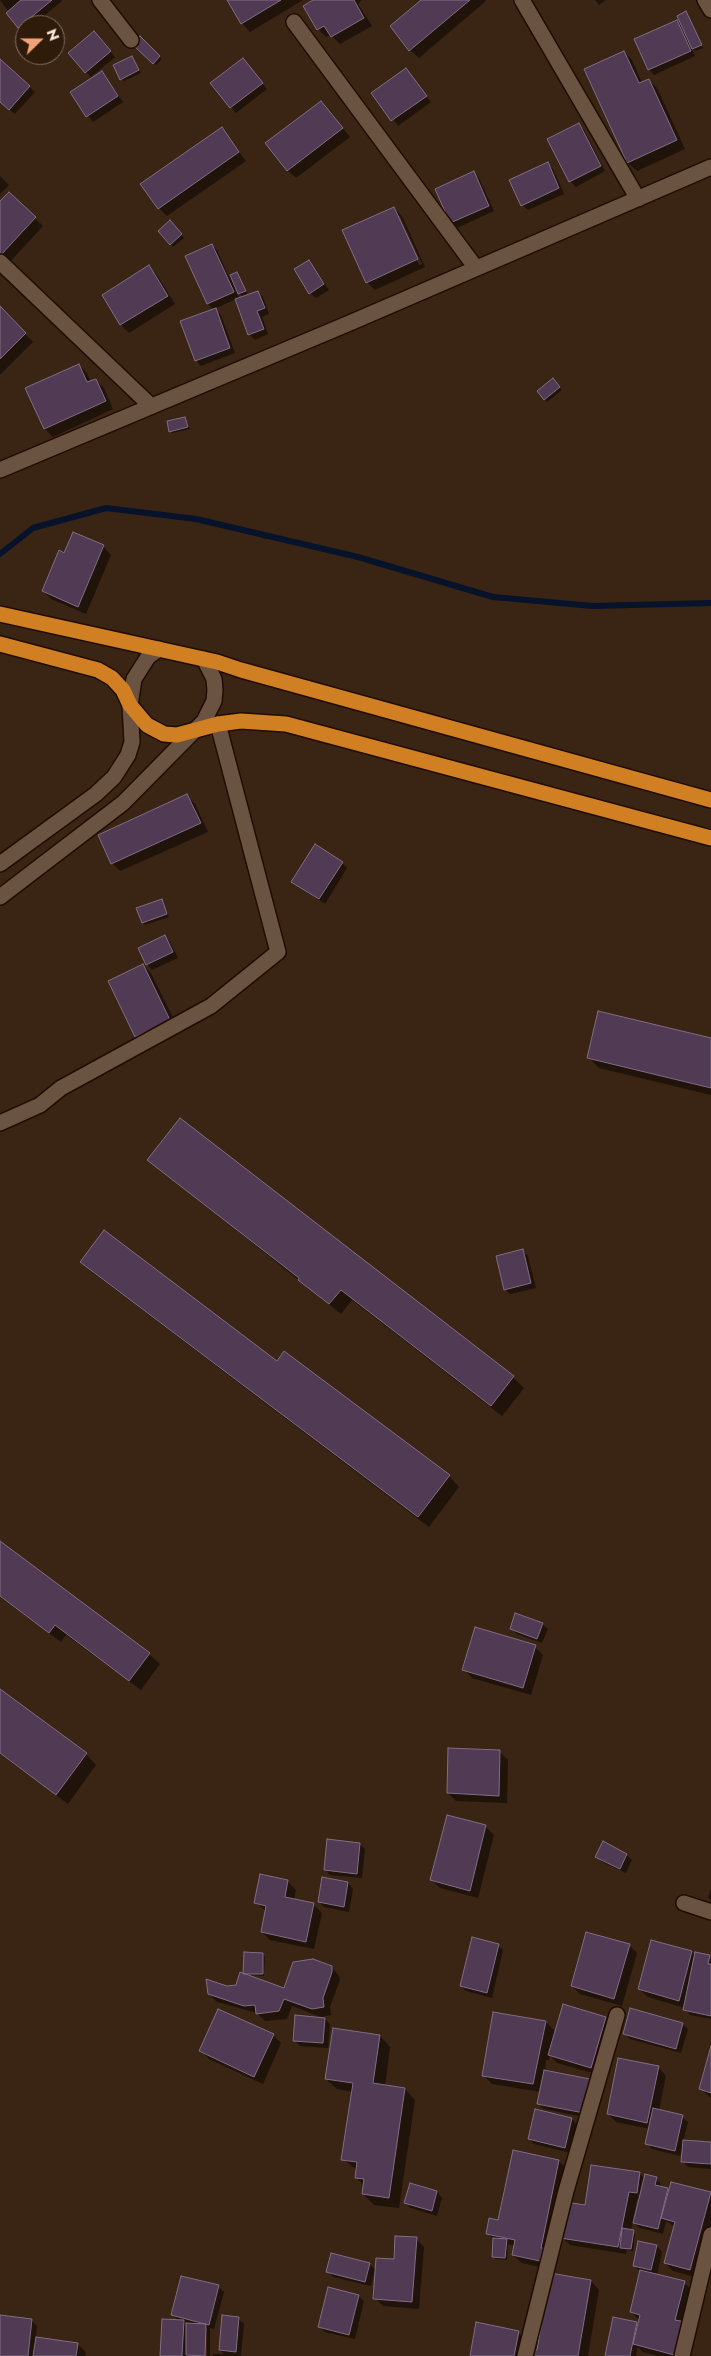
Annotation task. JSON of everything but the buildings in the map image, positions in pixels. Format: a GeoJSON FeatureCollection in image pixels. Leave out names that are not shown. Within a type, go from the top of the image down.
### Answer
{"type":"FeatureCollection","features":[{"type":"Feature","properties":{"kind":"highway"},"geometry":{"type":"LineString","coordinates":[[0,614],[204,659],[711,800]]}},
{"type":"Feature","properties":{"kind":"highway"},"geometry":{"type":"LineString","coordinates":[[0,644],[98,670],[112,678],[123,690],[130,705],[147,725],[164,734],[177,736],[218,724],[263,721],[286,724],[711,838]]}},
{"type":"Feature","properties":{"kind":"street"},"geometry":{"type":"LineString","coordinates":[[100,0],[131,40]]}},
{"type":"Feature","properties":{"kind":"street"},"geometry":{"type":"LineString","coordinates":[[522,0],[638,199]]}},
{"type":"Feature","properties":{"kind":"street"},"geometry":{"type":"LineString","coordinates":[[705,0],[711,10]]}},
{"type":"Feature","properties":{"kind":"street"},"geometry":{"type":"LineString","coordinates":[[294,22],[476,268]]}},
{"type":"Feature","properties":{"kind":"street"},"geometry":{"type":"LineString","coordinates":[[0,470],[711,167]]}},
{"type":"Feature","properties":{"kind":"street"},"geometry":{"type":"LineString","coordinates":[[0,262],[150,405]]}},
{"type":"Feature","properties":{"kind":"street"},"geometry":{"type":"LineString","coordinates":[[0,864],[96,794],[114,777],[128,755],[132,742],[130,705],[134,679],[140,667],[159,649]]}},
{"type":"Feature","properties":{"kind":"street"},"geometry":{"type":"LineString","coordinates":[[0,897],[123,803],[204,721],[214,701],[214,679],[204,659]]}},
{"type":"Feature","properties":{"kind":"street"},"geometry":{"type":"LineString","coordinates":[[0,1123],[40,1105],[61,1088],[211,1006],[278,952],[218,724]]}},
{"type":"Feature","properties":{"kind":"street"},"geometry":{"type":"LineString","coordinates":[[684,1903],[711,1912]]}},
{"type":"Feature","properties":{"kind":"street"},"geometry":{"type":"LineString","coordinates":[[525,2356],[566,2191],[617,2015]]}},
{"type":"Feature","properties":{"kind":"street"},"geometry":{"type":"LineString","coordinates":[[682,2356],[711,2235]]}},
{"type":"Feature","properties":{"kind":"waterway"},"geometry":{"type":"LineString","coordinates":[[0,554],[33,528],[106,508],[196,519],[358,557],[493,597],[593,606],[711,603]]}}]}
